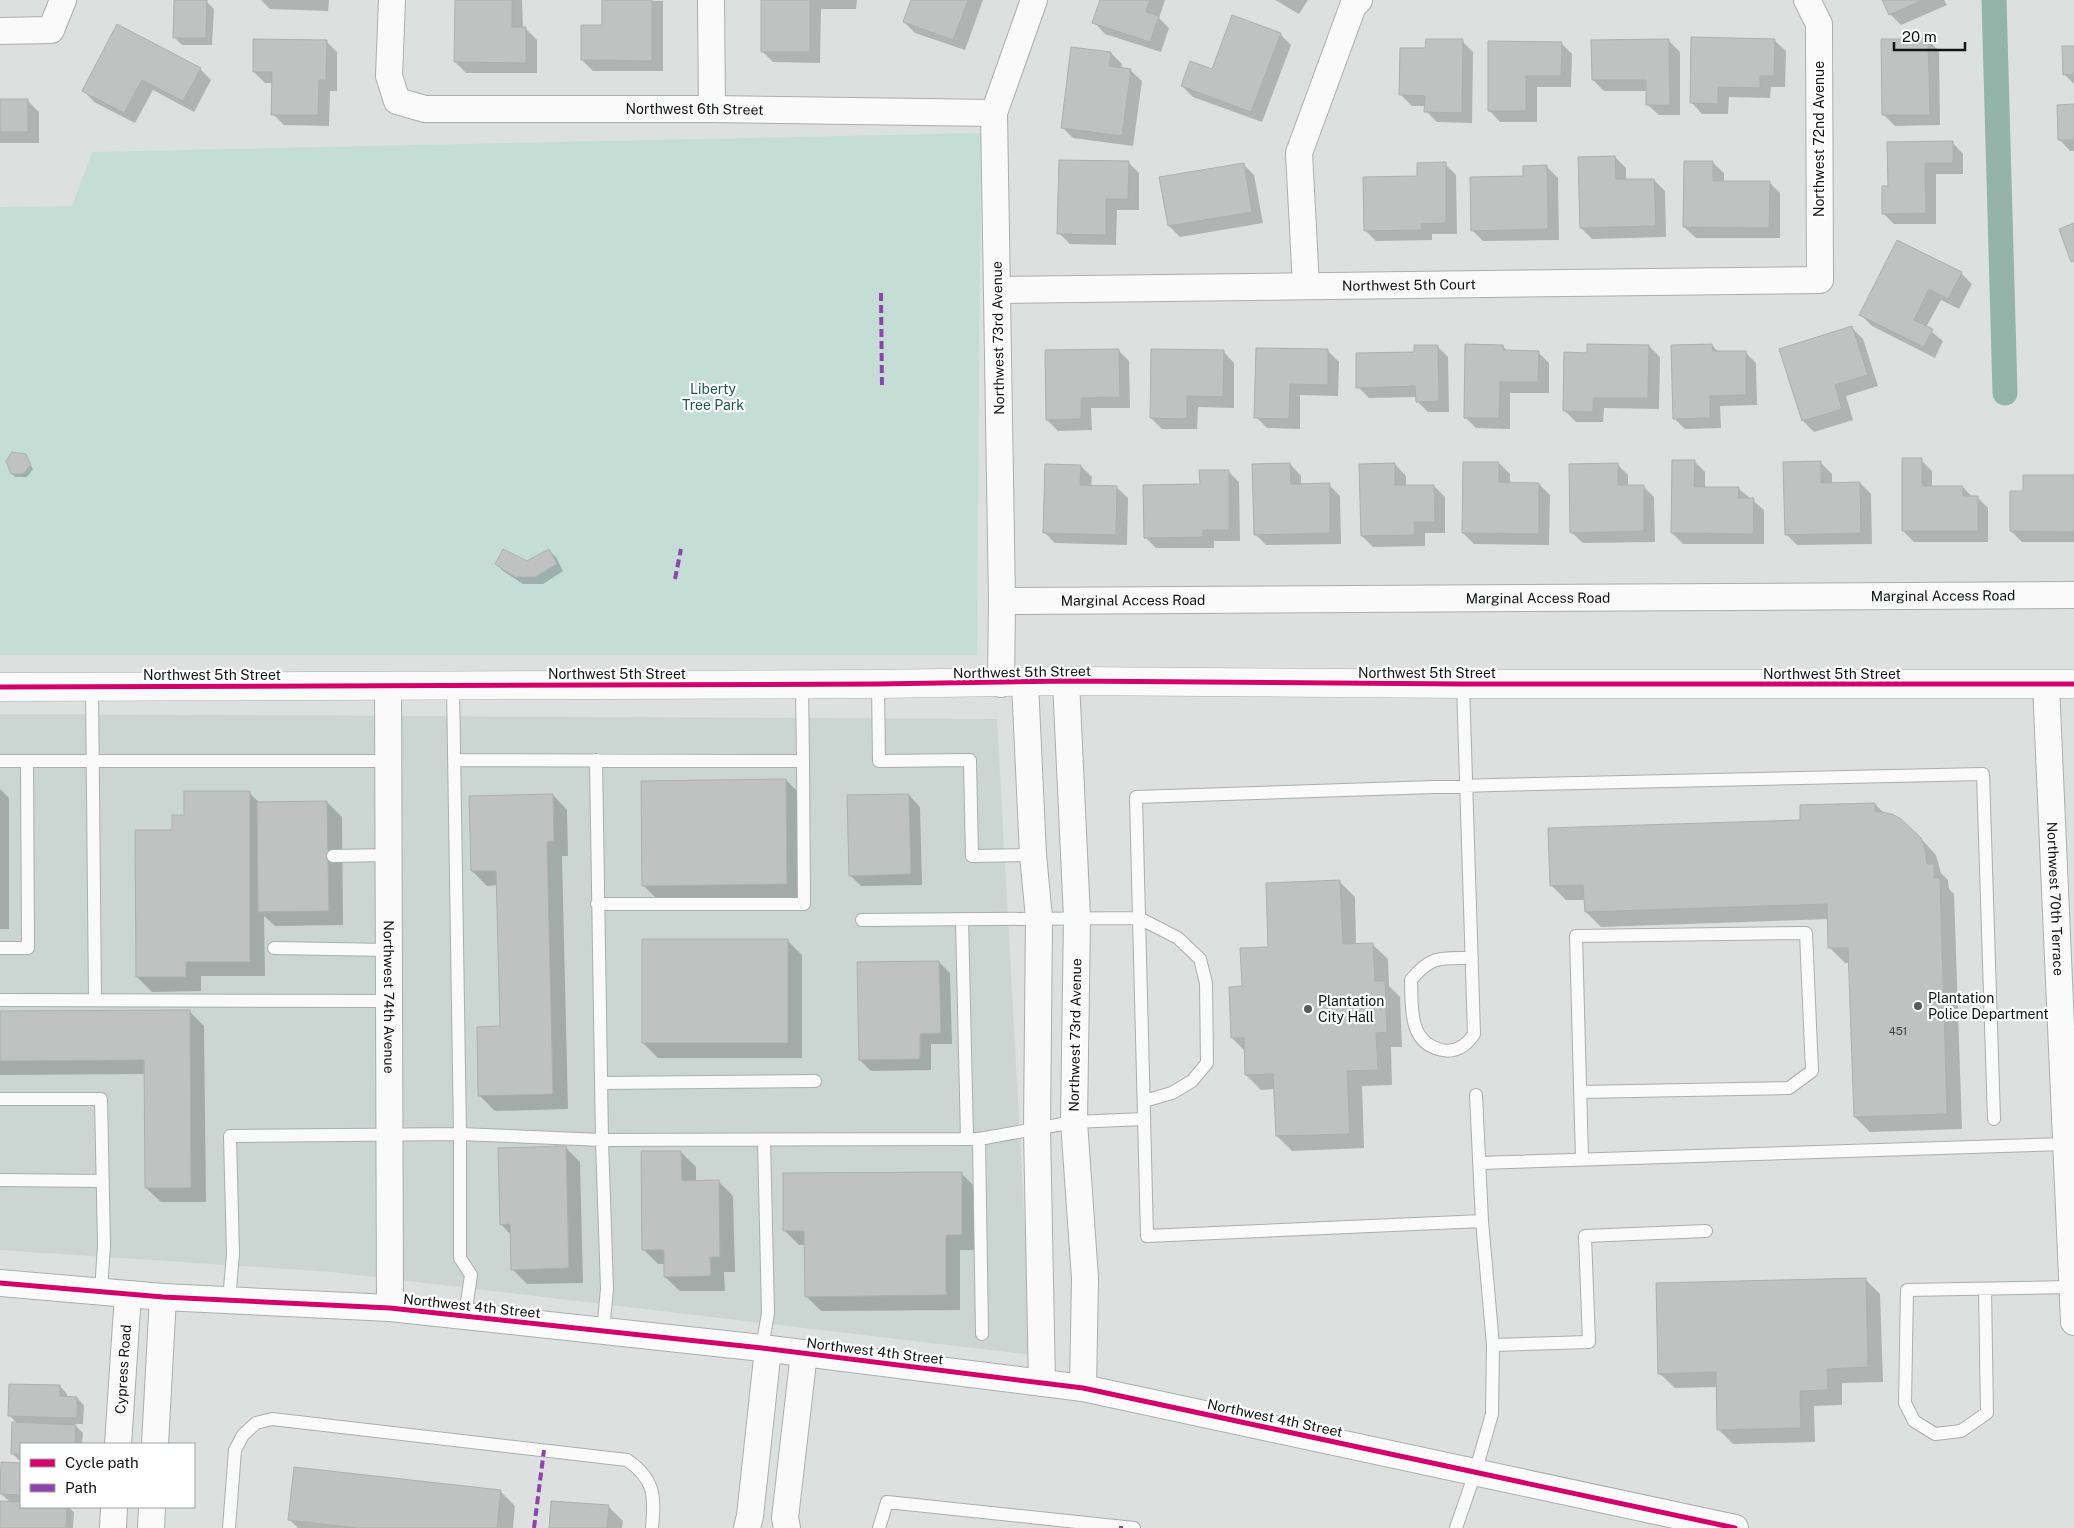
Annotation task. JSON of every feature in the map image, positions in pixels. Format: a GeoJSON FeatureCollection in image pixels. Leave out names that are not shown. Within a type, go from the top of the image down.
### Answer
{"type":"FeatureCollection","features":[{"type":"Feature","properties":{"kind":"street"},"geometry":{"type":"LineString","coordinates":[[0,31],[52,30],[63,0]]}},
{"type":"Feature","properties":{"kind":"street","name":"Northwest 6th Street"},"geometry":{"type":"LineString","coordinates":[[392,0],[389,76],[397,101],[425,109],[712,109],[994,112]]}},
{"type":"Feature","properties":{"kind":"street"},"geometry":{"type":"LineString","coordinates":[[711,0],[712,109]]}},
{"type":"Feature","properties":{"kind":"street","name":"Northwest 73rd Avenue"},"geometry":{"type":"LineString","coordinates":[[1034,0],[994,112],[1002,601],[1039,918],[1037,1129],[1042,1383]]}},
{"type":"Feature","properties":{"kind":"street"},"geometry":{"type":"LineString","coordinates":[[1306,286],[1299,154],[1353,6],[1359,0]]}},
{"type":"Feature","properties":{"kind":"street","name":"Northwest 72nd Avenue"},"geometry":{"type":"LineString","coordinates":[[1806,0],[1819,24],[1820,280]]}},
{"type":"Feature","properties":{"kind":"street","name":"Northwest 5th Court"},"geometry":{"type":"LineString","coordinates":[[998,290],[1820,280]]}},
{"type":"Feature","properties":{"kind":"street","name":"Marginal Access Road"},"geometry":{"type":"LineString","coordinates":[[1002,601],[2074,595]]}},
{"type":"Feature","properties":{"kind":"street","name":"Northwest 73rd Avenue"},"geometry":{"type":"LineString","coordinates":[[1066,681],[1077,918],[1074,1122],[1085,1278],[1083,1388]]}},
{"type":"Feature","properties":{"kind":"street","name":"Northwest 5th Street"},"geometry":{"type":"LineString","coordinates":[[0,687],[878,684],[1066,681],[1463,684],[2074,684]]}},
{"type":"Feature","properties":{"kind":"street","name":"Northwest 70th Terrace"},"geometry":{"type":"LineString","coordinates":[[2046,685],[2067,1012],[2066,1144],[2074,1322]]}},
{"type":"Feature","properties":{"kind":"street","name":"Northwest 74th Avenue"},"geometry":{"type":"LineString","coordinates":[[388,686],[390,1308]]}},
{"type":"Feature","properties":{"kind":"street","name":"Northwest 4th Street"},"geometry":{"type":"LineString","coordinates":[[0,1283],[163,1297],[390,1308],[804,1353],[1083,1388],[1735,1528]]}},
{"type":"Feature","properties":{"kind":"street","name":"Cypress Road"},"geometry":{"type":"LineString","coordinates":[[118,1443],[128,1294]]}},
{"type":"Feature","properties":{"kind":"street"},"geometry":{"type":"LineString","coordinates":[[155,1443],[163,1297]]}},
{"type":"Feature","properties":{"kind":"street"},"geometry":{"type":"LineString","coordinates":[[747,1528],[750,1516],[765,1349]]}},
{"type":"Feature","properties":{"kind":"street"},"geometry":{"type":"LineString","coordinates":[[786,1528],[785,1518],[804,1353]]}},
{"type":"Feature","properties":{"kind":"street"},"geometry":{"type":"LineString","coordinates":[[113,1528],[114,1508]]}},
{"type":"Feature","properties":{"kind":"street"},"geometry":{"type":"LineString","coordinates":[[150,1528],[152,1508]]}},
{"type":"Feature","properties":{"kind":"lane"},"geometry":{"type":"LineString","coordinates":[[597,904],[804,904],[802,684]]}},
{"type":"Feature","properties":{"kind":"lane"},"geometry":{"type":"LineString","coordinates":[[878,684],[879,761],[970,760],[972,856],[1033,855]]}},
{"type":"Feature","properties":{"kind":"lane"},"geometry":{"type":"LineString","coordinates":[[1463,684],[1472,958],[1474,1034],[1466,1046],[1448,1051],[1432,1048],[1418,1035],[1412,1017],[1411,980],[1422,966],[1441,958],[1472,958]]}},
{"type":"Feature","properties":{"kind":"lane"},"geometry":{"type":"LineString","coordinates":[[453,686],[460,1134],[460,1258],[470,1275],[465,1316]]}},
{"type":"Feature","properties":{"kind":"lane"},"geometry":{"type":"LineString","coordinates":[[92,687],[95,1000]]}},
{"type":"Feature","properties":{"kind":"lane"},"geometry":{"type":"LineString","coordinates":[[454,760],[803,761]]}},
{"type":"Feature","properties":{"kind":"lane"},"geometry":{"type":"LineString","coordinates":[[596,760],[597,904],[607,1289],[602,1331]]}},
{"type":"Feature","properties":{"kind":"lane"},"geometry":{"type":"LineString","coordinates":[[0,761],[388,761]]}},
{"type":"Feature","properties":{"kind":"lane"},"geometry":{"type":"LineString","coordinates":[[0,948],[28,948],[27,761]]}},
{"type":"Feature","properties":{"kind":"lane"},"geometry":{"type":"LineString","coordinates":[[1482,1221],[1147,1236],[1136,797],[1466,786],[1983,774],[1994,1119]]}},
{"type":"Feature","properties":{"kind":"lane"},"geometry":{"type":"LineString","coordinates":[[334,856],[388,855]]}},
{"type":"Feature","properties":{"kind":"lane"},"geometry":{"type":"LineString","coordinates":[[862,920],[1139,918],[1178,938],[1200,959],[1206,983],[1207,1063],[1192,1081],[1172,1093],[1144,1101]]}},
{"type":"Feature","properties":{"kind":"lane"},"geometry":{"type":"LineString","coordinates":[[962,919],[982,1334]]}},
{"type":"Feature","properties":{"kind":"lane"},"geometry":{"type":"LineString","coordinates":[[1580,1092],[1789,1088],[1812,1071],[1806,932],[1576,936],[1580,1092],[1582,1160]]}},
{"type":"Feature","properties":{"kind":"lane"},"geometry":{"type":"LineString","coordinates":[[274,948],[388,950]]}},
{"type":"Feature","properties":{"kind":"lane"},"geometry":{"type":"LineString","coordinates":[[0,1000],[389,1001]]}},
{"type":"Feature","properties":{"kind":"lane"},"geometry":{"type":"LineString","coordinates":[[601,1083],[815,1081]]}},
{"type":"Feature","properties":{"kind":"lane"},"geometry":{"type":"LineString","coordinates":[[1456,1528],[1476,1473],[1492,1414],[1493,1345],[1482,1221],[1476,1096]]}},
{"type":"Feature","properties":{"kind":"lane"},"geometry":{"type":"LineString","coordinates":[[0,1099],[101,1099],[104,1245],[101,1292]]}},
{"type":"Feature","properties":{"kind":"lane"},"geometry":{"type":"LineString","coordinates":[[229,1300],[233,1254],[230,1136],[460,1134],[602,1140],[973,1139],[1074,1122],[1144,1119]]}},
{"type":"Feature","properties":{"kind":"lane"},"geometry":{"type":"LineString","coordinates":[[764,1140],[768,1313],[765,1349]]}},
{"type":"Feature","properties":{"kind":"lane"},"geometry":{"type":"LineString","coordinates":[[1479,1163],[2066,1144]]}},
{"type":"Feature","properties":{"kind":"lane"},"geometry":{"type":"LineString","coordinates":[[0,1180],[103,1180]]}},
{"type":"Feature","properties":{"kind":"lane"},"geometry":{"type":"LineString","coordinates":[[1493,1345],[1589,1342],[1585,1236],[1706,1231]]}},
{"type":"Feature","properties":{"kind":"lane"},"geometry":{"type":"LineString","coordinates":[[1985,1289],[1987,1413],[1961,1431],[1935,1434],[1914,1421],[1905,1404],[1907,1290],[2072,1287]]}},
{"type":"Feature","properties":{"kind":"lane"},"geometry":{"type":"LineString","coordinates":[[230,1528],[235,1450],[243,1435],[256,1423],[272,1419],[627,1460],[640,1468],[654,1495],[652,1528]]}},
{"type":"Feature","properties":{"kind":"lane"},"geometry":{"type":"LineString","coordinates":[[879,1528],[887,1502],[1134,1528]]}},
{"type":"Feature","properties":{"kind":"shaded area"},"geometry":{"type":"Polygon","coordinates":[[[0,714],[997,719],[1032,1355],[332,1272],[0,1250],[0,714]]]}},
{"type":"Feature","properties":{"kind":"green space","name":"Liberty Tree Park"},"geometry":{"type":"Polygon","coordinates":[[[981,133],[977,655],[0,655],[0,207],[72,206],[92,152],[981,133]]]}},
{"type":"Feature","properties":{"kind":"building"},"geometry":{"type":"Polygon","coordinates":[[[174,0],[207,0],[206,38],[173,38],[174,0]]]}},
{"type":"Feature","properties":{"kind":"building"},"geometry":{"type":"Polygon","coordinates":[[[455,0],[512,0],[512,27],[526,27],[526,63],[454,62],[455,0]]]}},
{"type":"Feature","properties":{"kind":"building"},"geometry":{"type":"Polygon","coordinates":[[[602,0],[652,0],[652,61],[581,60],[581,25],[602,25],[602,0]]]}},
{"type":"Feature","properties":{"kind":"building"},"geometry":{"type":"Polygon","coordinates":[[[761,0],[810,0],[810,52],[761,52],[761,0]]]}},
{"type":"Feature","properties":{"kind":"building"},"geometry":{"type":"Polygon","coordinates":[[[911,0],[968,0],[953,40],[903,22],[911,0]]]}},
{"type":"Feature","properties":{"kind":"building"},"geometry":{"type":"Polygon","coordinates":[[[1100,0],[1150,0],[1146,12],[1159,16],[1150,42],[1092,23],[1100,0]]]}},
{"type":"Feature","properties":{"kind":"building"},"geometry":{"type":"Polygon","coordinates":[[[1882,0],[1923,0],[1889,15],[1882,0]]]}},
{"type":"Feature","properties":{"kind":"building"},"geometry":{"type":"Polygon","coordinates":[[[1232,15],[1281,33],[1251,112],[1181,86],[1190,61],[1212,69],[1232,15]]]}},
{"type":"Feature","properties":{"kind":"building"},"geometry":{"type":"Polygon","coordinates":[[[117,24],[201,68],[183,101],[142,80],[124,113],[82,91],[117,24]]]}},
{"type":"Feature","properties":{"kind":"building"},"geometry":{"type":"Polygon","coordinates":[[[1691,37],[1775,39],[1774,76],[1760,76],[1760,88],[1718,87],[1718,104],[1690,103],[1691,37]]]}},
{"type":"Feature","properties":{"kind":"building"},"geometry":{"type":"Polygon","coordinates":[[[253,39],[327,40],[326,80],[319,80],[318,115],[271,115],[272,72],[253,72],[253,39]]]}},
{"type":"Feature","properties":{"kind":"building"},"geometry":{"type":"Polygon","coordinates":[[[1426,39],[1463,39],[1462,113],[1424,112],[1425,96],[1399,95],[1400,48],[1425,48],[1426,39]]]}},
{"type":"Feature","properties":{"kind":"building"},"geometry":{"type":"Polygon","coordinates":[[[1669,39],[1670,105],[1646,105],[1646,80],[1592,80],[1591,40],[1669,39]]]}},
{"type":"Feature","properties":{"kind":"building"},"geometry":{"type":"Polygon","coordinates":[[[1881,39],[1928,39],[1930,115],[1882,115],[1881,39]]]}},
{"type":"Feature","properties":{"kind":"building"},"geometry":{"type":"Polygon","coordinates":[[[1488,41],[1562,42],[1561,76],[1526,76],[1526,111],[1488,111],[1488,41]]]}},
{"type":"Feature","properties":{"kind":"building"},"geometry":{"type":"Polygon","coordinates":[[[2062,46],[2074,46],[2074,74],[2063,75],[2062,46]]]}},
{"type":"Feature","properties":{"kind":"building"},"geometry":{"type":"Polygon","coordinates":[[[1071,47],[1111,52],[1109,66],[1131,69],[1122,136],[1061,128],[1071,47]]]}},
{"type":"Feature","properties":{"kind":"building"},"geometry":{"type":"Polygon","coordinates":[[[0,99],[28,99],[28,132],[0,132],[0,99]]]}},
{"type":"Feature","properties":{"kind":"building"},"geometry":{"type":"Polygon","coordinates":[[[2074,104],[2074,140],[2058,140],[2057,105],[2074,104]]]}},
{"type":"Feature","properties":{"kind":"building"},"geometry":{"type":"Polygon","coordinates":[[[1953,141],[1953,163],[1925,163],[1926,213],[1882,214],[1882,186],[1888,186],[1887,142],[1953,141]]]}},
{"type":"Feature","properties":{"kind":"building"},"geometry":{"type":"Polygon","coordinates":[[[1615,156],[1616,179],[1654,179],[1656,226],[1580,228],[1578,157],[1615,156]]]}},
{"type":"Feature","properties":{"kind":"building"},"geometry":{"type":"Polygon","coordinates":[[[1059,160],[1129,161],[1128,199],[1106,199],[1106,235],[1057,234],[1059,160]]]}},
{"type":"Feature","properties":{"kind":"building"},"geometry":{"type":"Polygon","coordinates":[[[1684,161],[1713,161],[1713,181],[1770,181],[1769,228],[1683,227],[1684,161]]]}},
{"type":"Feature","properties":{"kind":"building"},"geometry":{"type":"Polygon","coordinates":[[[1446,162],[1446,223],[1421,224],[1422,230],[1364,231],[1363,177],[1417,176],[1417,163],[1446,162]]]}},
{"type":"Feature","properties":{"kind":"building"},"geometry":{"type":"Polygon","coordinates":[[[1244,163],[1252,212],[1168,226],[1159,177],[1244,163]]]}},
{"type":"Feature","properties":{"kind":"building"},"geometry":{"type":"Polygon","coordinates":[[[1547,165],[1548,229],[1471,231],[1470,177],[1523,176],[1523,166],[1547,165]]]}},
{"type":"Feature","properties":{"kind":"building"},"geometry":{"type":"Polygon","coordinates":[[[2074,223],[2074,261],[2071,262],[2059,229],[2074,223]]]}},
{"type":"Feature","properties":{"kind":"building"},"geometry":{"type":"Polygon","coordinates":[[[1897,240],[1962,272],[1948,299],[1929,289],[1914,320],[1933,329],[1924,347],[1859,315],[1897,240]]]}},
{"type":"Feature","properties":{"kind":"building"},"geometry":{"type":"Polygon","coordinates":[[[1852,326],[1868,375],[1835,385],[1842,409],[1802,421],[1779,349],[1852,326]]]}},
{"type":"Feature","properties":{"kind":"building"},"geometry":{"type":"Polygon","coordinates":[[[1465,344],[1503,345],[1503,350],[1539,351],[1538,382],[1500,382],[1499,418],[1464,418],[1465,344]]]}},
{"type":"Feature","properties":{"kind":"building"},"geometry":{"type":"Polygon","coordinates":[[[1587,344],[1649,345],[1648,398],[1593,398],[1593,412],[1563,411],[1564,352],[1587,353],[1587,344]]]}},
{"type":"Feature","properties":{"kind":"building"},"geometry":{"type":"Polygon","coordinates":[[[1712,344],[1713,351],[1746,351],[1746,395],[1710,396],[1710,418],[1673,419],[1671,345],[1712,344]]]}},
{"type":"Feature","properties":{"kind":"building"},"geometry":{"type":"Polygon","coordinates":[[[1414,345],[1438,345],[1439,401],[1416,402],[1415,386],[1356,388],[1356,353],[1414,352],[1414,345]]]}},
{"type":"Feature","properties":{"kind":"building"},"geometry":{"type":"Polygon","coordinates":[[[1256,348],[1328,349],[1328,385],[1290,384],[1289,419],[1254,418],[1256,348]]]}},
{"type":"Feature","properties":{"kind":"building"},"geometry":{"type":"Polygon","coordinates":[[[1119,349],[1120,397],[1081,398],[1081,419],[1046,420],[1045,350],[1119,349]]]}},
{"type":"Feature","properties":{"kind":"building"},"geometry":{"type":"Polygon","coordinates":[[[1151,349],[1224,350],[1223,397],[1187,396],[1187,419],[1150,418],[1151,349]]]}},
{"type":"Feature","properties":{"kind":"building"},"geometry":{"type":"Polygon","coordinates":[[[12,452],[26,454],[31,465],[23,474],[11,474],[6,461],[12,452]]]}},
{"type":"Feature","properties":{"kind":"building"},"geometry":{"type":"Polygon","coordinates":[[[1902,458],[1922,458],[1922,486],[1963,486],[1963,496],[1978,496],[1978,531],[1902,531],[1902,458]]]}},
{"type":"Feature","properties":{"kind":"building"},"geometry":{"type":"Polygon","coordinates":[[[1672,460],[1695,460],[1694,487],[1739,487],[1738,498],[1754,498],[1753,534],[1671,533],[1672,460]]]}},
{"type":"Feature","properties":{"kind":"building"},"geometry":{"type":"Polygon","coordinates":[[[1821,461],[1821,483],[1860,482],[1861,533],[1785,535],[1783,462],[1821,461]]]}},
{"type":"Feature","properties":{"kind":"building"},"geometry":{"type":"Polygon","coordinates":[[[1463,462],[1499,462],[1499,482],[1539,483],[1539,534],[1462,533],[1463,462]]]}},
{"type":"Feature","properties":{"kind":"building"},"geometry":{"type":"Polygon","coordinates":[[[1290,463],[1291,484],[1330,483],[1330,533],[1254,535],[1252,464],[1290,463]]]}},
{"type":"Feature","properties":{"kind":"building"},"geometry":{"type":"Polygon","coordinates":[[[1395,463],[1395,485],[1434,485],[1435,522],[1414,522],[1415,535],[1361,536],[1359,464],[1395,463]]]}},
{"type":"Feature","properties":{"kind":"building"},"geometry":{"type":"Polygon","coordinates":[[[1618,463],[1618,485],[1644,485],[1644,531],[1570,533],[1569,464],[1618,463]]]}},
{"type":"Feature","properties":{"kind":"building"},"geometry":{"type":"Polygon","coordinates":[[[1045,464],[1081,465],[1080,485],[1117,486],[1116,535],[1043,533],[1045,464]]]}},
{"type":"Feature","properties":{"kind":"building"},"geometry":{"type":"Polygon","coordinates":[[[1199,470],[1229,470],[1229,530],[1203,530],[1203,537],[1144,538],[1143,485],[1200,484],[1199,470]]]}},
{"type":"Feature","properties":{"kind":"building"},"geometry":{"type":"Polygon","coordinates":[[[2023,475],[2074,475],[2074,532],[2010,531],[2010,491],[2023,491],[2023,475]]]}},
{"type":"Feature","properties":{"kind":"building"},"geometry":{"type":"Polygon","coordinates":[[[503,549],[527,561],[549,549],[557,564],[535,577],[515,577],[495,564],[503,549]]]}},
{"type":"Feature","properties":{"kind":"building"},"geometry":{"type":"Polygon","coordinates":[[[786,779],[787,884],[642,886],[641,781],[786,779]]]}},
{"type":"Feature","properties":{"kind":"building"},"geometry":{"type":"Polygon","coordinates":[[[184,791],[250,791],[250,962],[186,962],[186,977],[136,977],[135,830],[172,830],[172,815],[184,815],[184,791]]]}},
{"type":"Feature","properties":{"kind":"building"},"geometry":{"type":"Polygon","coordinates":[[[553,794],[554,841],[547,842],[553,1094],[478,1096],[477,1027],[500,1026],[496,871],[471,871],[469,796],[553,794]]]}},
{"type":"Feature","properties":{"kind":"building"},"geometry":{"type":"Polygon","coordinates":[[[909,794],[911,874],[849,876],[847,795],[909,794]]]}},
{"type":"Feature","properties":{"kind":"building"},"geometry":{"type":"Polygon","coordinates":[[[327,801],[329,911],[258,912],[257,802],[327,801]]]}},
{"type":"Feature","properties":{"kind":"building","name":"Plantation Police Department"},"geometry":{"type":"Polygon","coordinates":[[[1875,803],[1875,811],[1892,814],[1901,819],[1921,838],[1927,864],[1934,864],[1934,878],[1940,878],[1947,1114],[1854,1117],[1848,948],[1828,948],[1827,904],[1585,912],[1583,885],[1550,886],[1548,828],[1800,820],[1800,805],[1875,803]]]}},
{"type":"Feature","properties":{"kind":"building","name":"Plantation City Hall"},"geometry":{"type":"Polygon","coordinates":[[[1340,880],[1343,944],[1373,943],[1375,981],[1385,981],[1387,1032],[1376,1033],[1378,1070],[1347,1071],[1350,1134],[1276,1136],[1273,1074],[1245,1075],[1244,1038],[1231,1038],[1229,987],[1242,986],[1240,948],[1268,947],[1266,883],[1340,880]]]}},
{"type":"Feature","properties":{"kind":"building"},"geometry":{"type":"Polygon","coordinates":[[[642,939],[788,939],[788,1043],[642,1043],[642,939]]]}},
{"type":"Feature","properties":{"kind":"building"},"geometry":{"type":"Polygon","coordinates":[[[939,961],[941,1033],[920,1034],[920,1059],[859,1060],[857,962],[939,961]]]}},
{"type":"Feature","properties":{"kind":"building"},"geometry":{"type":"Polygon","coordinates":[[[190,1010],[191,1188],[145,1188],[144,1060],[0,1061],[0,1011],[190,1010]]]}},
{"type":"Feature","properties":{"kind":"building"},"geometry":{"type":"Polygon","coordinates":[[[566,1146],[569,1268],[511,1270],[510,1224],[500,1225],[498,1148],[566,1146]]]}},
{"type":"Feature","properties":{"kind":"building"},"geometry":{"type":"Polygon","coordinates":[[[641,1151],[681,1151],[682,1181],[719,1180],[720,1257],[710,1257],[711,1276],[664,1277],[664,1250],[642,1250],[641,1151]]]}},
{"type":"Feature","properties":{"kind":"building"},"geometry":{"type":"Polygon","coordinates":[[[962,1172],[962,1235],[946,1235],[946,1295],[805,1297],[804,1231],[783,1231],[783,1173],[962,1172]]]}},
{"type":"Feature","properties":{"kind":"building"},"geometry":{"type":"Polygon","coordinates":[[[1866,1278],[1868,1367],[1827,1369],[1828,1390],[1800,1391],[1801,1428],[1717,1430],[1716,1372],[1658,1374],[1656,1283],[1866,1278]]]}},
{"type":"Feature","properties":{"kind":"building"},"geometry":{"type":"Polygon","coordinates":[[[9,1384],[60,1385],[60,1396],[77,1397],[77,1418],[8,1416],[9,1384]]]}},
{"type":"Feature","properties":{"kind":"building"},"geometry":{"type":"Polygon","coordinates":[[[12,1422],[76,1425],[75,1443],[20,1443],[20,1454],[11,1454],[12,1422]]]}},
{"type":"Feature","properties":{"kind":"building"},"geometry":{"type":"Polygon","coordinates":[[[1,1462],[20,1463],[20,1495],[0,1494],[1,1462]]]}},
{"type":"Feature","properties":{"kind":"building"},"geometry":{"type":"Polygon","coordinates":[[[294,1467],[501,1490],[497,1528],[357,1528],[288,1520],[294,1467]]]}},
{"type":"Feature","properties":{"kind":"building"},"geometry":{"type":"Polygon","coordinates":[[[0,1501],[20,1502],[20,1508],[67,1508],[66,1528],[0,1528],[0,1501]]]}},
{"type":"Feature","properties":{"kind":"building"},"geometry":{"type":"Polygon","coordinates":[[[551,1501],[609,1505],[607,1528],[549,1528],[551,1501]]]}},
{"type":"Feature","properties":{"kind":"waterway"},"geometry":{"type":"LineString","coordinates":[[1994,0],[2005,393]]}},
{"type":"Feature","properties":{"kind":"marked path"},"geometry":{"type":"LineString","coordinates":[[881,293],[882,389]]}},
{"type":"Feature","properties":{"kind":"marked path"},"geometry":{"type":"LineString","coordinates":[[675,579],[681,549]]}},
{"type":"Feature","properties":{"kind":"marked path"},"geometry":{"type":"LineString","coordinates":[[534,1528],[544,1450]]}},
{"type":"Feature","properties":{"kind":"cycle path"},"geometry":{"type":"LineString","coordinates":[[0,687],[878,684],[1066,681],[1463,684],[2074,684]]}},
{"type":"Feature","properties":{"kind":"cycle path"},"geometry":{"type":"LineString","coordinates":[[0,1283],[163,1297],[390,1308],[762,1348],[1083,1388],[1735,1528]]}},
{"type":"Feature","properties":{"kind":"place","name":"Plantation Police Department"},"geometry":{"type":"Point","coordinates":[1918,1006]}},
{"type":"Feature","properties":{"kind":"place","name":"Plantation City Hall"},"geometry":{"type":"Point","coordinates":[1308,1009]}}]}
